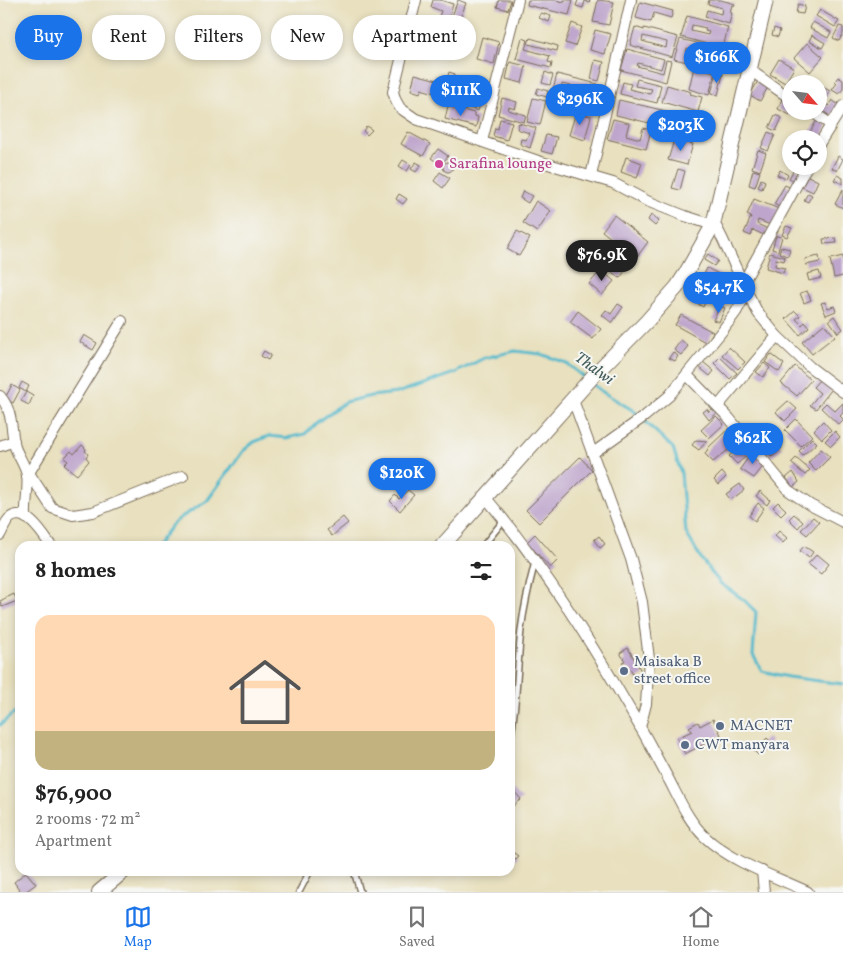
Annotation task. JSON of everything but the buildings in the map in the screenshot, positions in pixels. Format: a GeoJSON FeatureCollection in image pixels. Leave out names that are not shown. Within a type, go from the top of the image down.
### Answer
{"type":"FeatureCollection","features":[{"type":"Feature","properties":{"kind":"street"},"geometry":{"type":"LineString","coordinates":[[416,0],[393,92],[396,101],[405,113],[416,119],[538,161],[620,186],[655,204],[685,216],[713,224],[723,240],[758,313],[777,336],[810,367],[843,392]]}},
{"type":"Feature","properties":{"kind":"street"},"geometry":{"type":"LineString","coordinates":[[482,141],[518,0]]}},
{"type":"Feature","properties":{"kind":"street"},"geometry":{"type":"LineString","coordinates":[[591,176],[631,0]]}},
{"type":"Feature","properties":{"kind":"street"},"geometry":{"type":"LineString","coordinates":[[447,541],[595,374],[677,287],[694,261],[713,224],[766,0]]}},
{"type":"Feature","properties":{"kind":"street"},"geometry":{"type":"LineString","coordinates":[[750,70],[782,93]]}},
{"type":"Feature","properties":{"kind":"street"},"geometry":{"type":"LineString","coordinates":[[827,130],[843,106]]}},
{"type":"Feature","properties":{"kind":"street"},"geometry":{"type":"LineString","coordinates":[[824,120],[830,124]]}},
{"type":"Feature","properties":{"kind":"street"},"geometry":{"type":"LineString","coordinates":[[593,454],[658,406],[687,376],[736,312],[745,288],[802,175]]}},
{"type":"Feature","properties":{"kind":"street"},"geometry":{"type":"LineString","coordinates":[[26,518],[25,506],[28,475],[122,320]]}},
{"type":"Feature","properties":{"kind":"street"},"geometry":{"type":"LineString","coordinates":[[718,406],[777,336]]}},
{"type":"Feature","properties":{"kind":"street"},"geometry":{"type":"LineString","coordinates":[[687,376],[747,438],[778,480],[788,490],[810,505],[843,522]]}},
{"type":"Feature","properties":{"kind":"street"},"geometry":{"type":"LineString","coordinates":[[0,396],[8,407],[14,441],[28,475],[52,508],[73,515],[93,512],[183,476]]}},
{"type":"Feature","properties":{"kind":"street"},"geometry":{"type":"LineString","coordinates":[[573,400],[631,559],[645,617],[649,659],[648,685],[646,704],[640,727]]}},
{"type":"Feature","properties":{"kind":"street"},"geometry":{"type":"LineString","coordinates":[[0,446],[14,441]]}},
{"type":"Feature","properties":{"kind":"street"},"geometry":{"type":"LineString","coordinates":[[486,498],[535,562],[576,623],[640,727],[682,805],[705,836],[730,855],[808,892]]}},
{"type":"Feature","properties":{"kind":"street"},"geometry":{"type":"LineString","coordinates":[[0,534],[11,518],[16,516],[26,518],[40,529],[48,541]]}},
{"type":"Feature","properties":{"kind":"street"},"geometry":{"type":"LineString","coordinates":[[762,871],[764,892]]}},
{"type":"Feature","properties":{"kind":"street"},"geometry":{"type":"LineString","coordinates":[[99,892],[118,876]]}},
{"type":"Feature","properties":{"kind":"lane"},"geometry":{"type":"LineString","coordinates":[[487,541],[504,520]]}},
{"type":"Feature","properties":{"kind":"lane"},"geometry":{"type":"LineString","coordinates":[[515,699],[521,629],[526,597],[535,562]]}},
{"type":"Feature","properties":{"kind":"lane"},"geometry":{"type":"LineString","coordinates":[[299,892],[307,876]]}},
{"type":"Feature","properties":{"kind":"lane"},"geometry":{"type":"LineString","coordinates":[[355,876],[360,892]]}},
{"type":"Feature","properties":{"kind":"waterway","name":"Thalwi"},"geometry":{"type":"LineString","coordinates":[[160,541],[180,518],[207,501],[243,451],[254,442],[269,436],[287,438],[305,434],[317,422],[345,402],[397,393],[455,373],[484,358],[515,351],[541,354],[566,363],[586,379]]}},
{"type":"Feature","properties":{"kind":"waterway","name":"Thalwi"},"geometry":{"type":"LineString","coordinates":[[591,383],[634,411],[673,448],[681,473],[686,533],[702,560],[720,583],[744,600],[756,612],[753,655],[762,671],[788,677],[843,684]]}},
{"type":"Feature","properties":{"kind":"waterway","name":"Thalwi"},"geometry":{"type":"LineString","coordinates":[[0,725],[15,712]]}},
{"type":"Feature","properties":{"kind":"place","name":"Sarafina lounge"},"geometry":{"type":"Point","coordinates":[439,164]}},
{"type":"Feature","properties":{"kind":"place","name":"Maisaka B street office"},"geometry":{"type":"Point","coordinates":[624,671]}},
{"type":"Feature","properties":{"kind":"place","name":"MACNET"},"geometry":{"type":"Point","coordinates":[720,726]}},
{"type":"Feature","properties":{"kind":"place","name":"CWT manyara"},"geometry":{"type":"Point","coordinates":[685,745]}}]}
